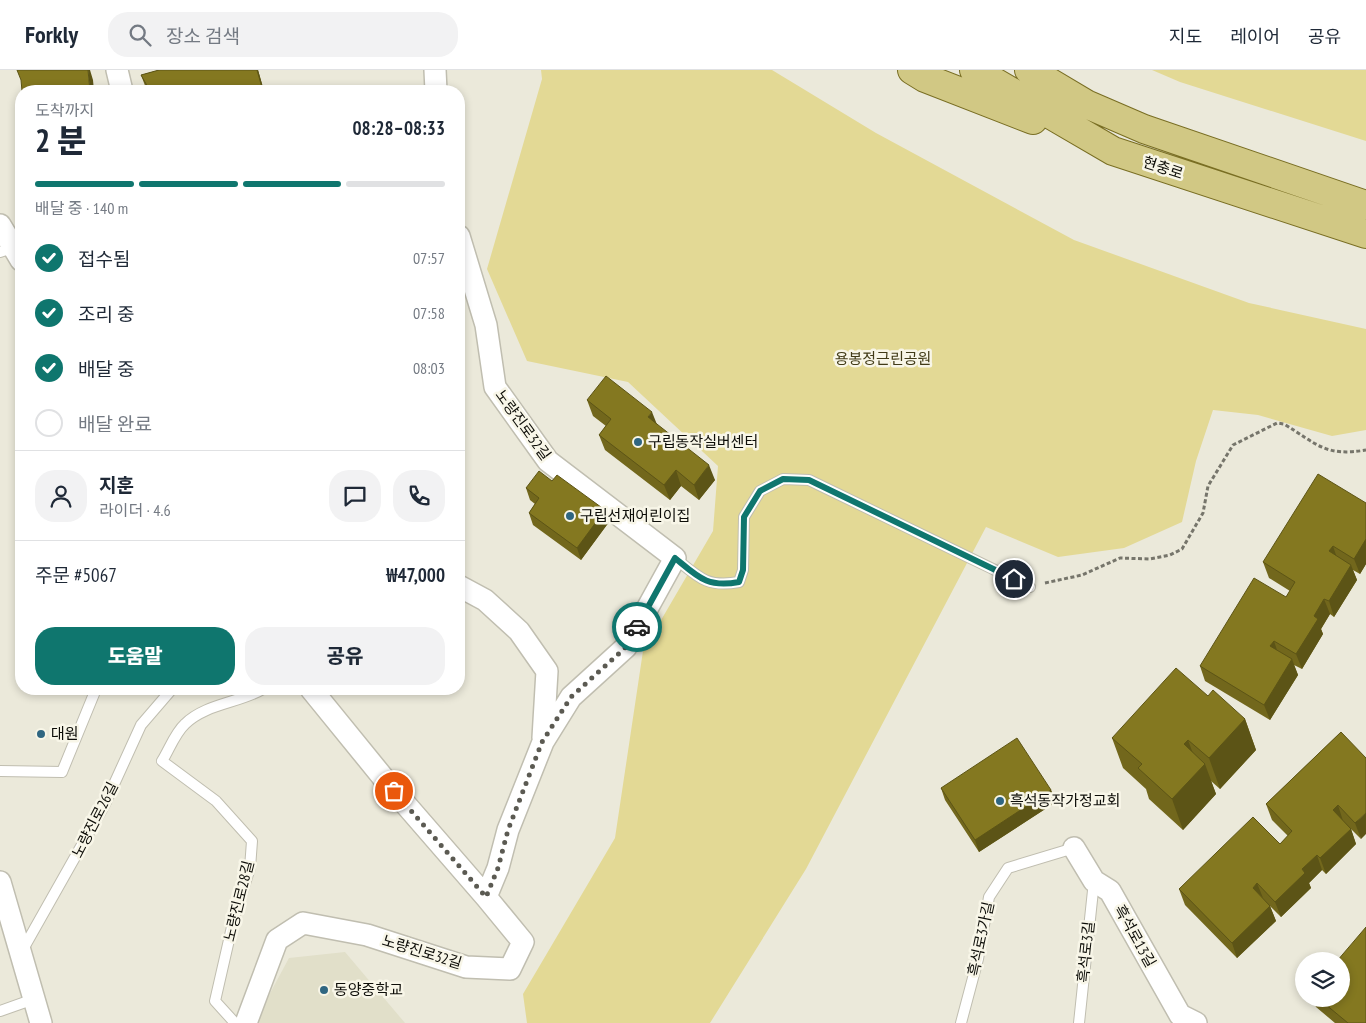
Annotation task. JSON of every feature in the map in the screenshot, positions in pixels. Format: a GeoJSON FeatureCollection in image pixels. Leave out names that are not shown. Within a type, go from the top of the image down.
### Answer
{"type":"FeatureCollection","features":[{"type":"Feature","properties":{"kind":"main road"},"geometry":{"type":"LineString","coordinates":[[912,70],[925,78],[1113,151]]}},
{"type":"Feature","properties":{"kind":"main road","name":"현충로"},"geometry":{"type":"LineString","coordinates":[[974,70],[1113,151],[1366,234]]}},
{"type":"Feature","properties":{"kind":"main road","name":"현충로"},"geometry":{"type":"LineString","coordinates":[[1030,70],[1086,104],[1144,129],[1366,205]]}},
{"type":"Feature","properties":{"kind":"main road"},"geometry":{"type":"LineString","coordinates":[[1062,70],[1144,129]]}},
{"type":"Feature","properties":{"kind":"street"},"geometry":{"type":"LineString","coordinates":[[118,70],[121,85]]}},
{"type":"Feature","properties":{"kind":"street"},"geometry":{"type":"LineString","coordinates":[[435,70],[436,85]]}},
{"type":"Feature","properties":{"kind":"street"},"geometry":{"type":"LineString","coordinates":[[0,225],[11,253]]}},
{"type":"Feature","properties":{"kind":"street","name":"노량진로32길"},"geometry":{"type":"LineString","coordinates":[[465,256],[486,326],[495,387],[548,461],[675,558]]}},
{"type":"Feature","properties":{"kind":"street"},"geometry":{"type":"LineString","coordinates":[[316,695],[394,791],[486,897],[498,868],[508,830],[542,742],[571,697],[626,647],[675,558]]}},
{"type":"Feature","properties":{"kind":"street"},"geometry":{"type":"LineString","coordinates":[[465,589],[485,600],[519,631],[547,671],[542,742]]}},
{"type":"Feature","properties":{"kind":"street","name":"흑석로13길"},"geometry":{"type":"LineString","coordinates":[[1074,848],[1094,880],[1110,891],[1180,1015],[1196,1023]]}},
{"type":"Feature","properties":{"kind":"street"},"geometry":{"type":"LineString","coordinates":[[0,882],[41,1023]]}},
{"type":"Feature","properties":{"kind":"street","name":"노량진로32길"},"geometry":{"type":"LineString","coordinates":[[246,1023],[277,940],[303,922],[367,935],[466,967],[510,970],[523,942],[486,897]]}},
{"type":"Feature","properties":{"kind":"lane","name":"노량진로32길"},"geometry":{"type":"LineString","coordinates":[[675,558],[702,581],[723,585],[739,582],[743,570],[744,517],[760,491],[783,479],[809,480],[1030,586]]}},
{"type":"Feature","properties":{"kind":"lane"},"geometry":{"type":"LineString","coordinates":[[0,771],[62,772],[94,695]]}},
{"type":"Feature","properties":{"kind":"lane","name":"노량진로26길"},"geometry":{"type":"LineString","coordinates":[[20,953],[105,804],[141,725],[167,695]]}},
{"type":"Feature","properties":{"kind":"lane","name":"노량진로28길"},"geometry":{"type":"LineString","coordinates":[[235,1023],[215,1001],[234,918],[250,868],[252,841],[216,801],[162,762],[184,724],[217,706],[249,698],[254,695]]}},
{"type":"Feature","properties":{"kind":"lane","name":"흑석로3가길"},"geometry":{"type":"LineString","coordinates":[[961,1023],[978,959],[988,897],[1008,868],[1074,848]]}},
{"type":"Feature","properties":{"kind":"lane","name":"흑석로3길"},"geometry":{"type":"LineString","coordinates":[[1079,1023],[1094,880]]}},
{"type":"Feature","properties":{"kind":"lane"},"geometry":{"type":"LineString","coordinates":[[0,1011],[34,999]]}},
{"type":"Feature","properties":{"kind":"path"},"geometry":{"type":"LineString","coordinates":[[1030,586],[1082,575],[1120,558],[1150,559],[1170,555],[1182,549],[1203,513],[1208,486],[1233,445],[1277,423],[1284,424],[1329,452],[1347,453],[1366,450]]}},
{"type":"Feature","properties":{"kind":"shaded area","name":"동양중학교"},"geometry":{"type":"Polygon","coordinates":[[[345,952],[405,1023],[254,1023],[289,958],[345,952]]]}},
{"type":"Feature","properties":{"kind":"green space","name":"용봉정근린공원"},"geometry":{"type":"Polygon","coordinates":[[[541,70],[772,70],[876,133],[1074,240],[1249,303],[1366,329],[1366,430],[1332,436],[1258,415],[1213,410],[1196,461],[1182,522],[1124,548],[1058,557],[986,527],[806,869],[710,1023],[527,1023],[523,994],[615,838],[643,651],[713,531],[718,466],[628,382],[527,361],[487,269],[542,79],[541,70]]]}},
{"type":"Feature","properties":{"kind":"green space"},"geometry":{"type":"Polygon","coordinates":[[[1152,70],[1366,70],[1366,141],[1180,82],[1152,70]]]}},
{"type":"Feature","properties":{"kind":"building"},"geometry":{"type":"Polygon","coordinates":[[[17,70],[88,70],[89,85],[21,85],[17,70]]]}},
{"type":"Feature","properties":{"kind":"building"},"geometry":{"type":"Polygon","coordinates":[[[159,70],[257,70],[261,85],[147,85],[141,75],[159,70]]]}},
{"type":"Feature","properties":{"kind":"building","name":"구립동작실버센터"},"geometry":{"type":"Polygon","coordinates":[[[606,376],[652,412],[648,417],[709,465],[694,485],[676,470],[664,485],[599,435],[611,419],[587,400],[606,376]]]}},
{"type":"Feature","properties":{"kind":"building","name":"구립선재어린이집"},"geometry":{"type":"Polygon","coordinates":[[[539,471],[552,481],[557,475],[605,510],[577,548],[529,513],[539,498],[526,488],[539,471]]]}},
{"type":"Feature","properties":{"kind":"building"},"geometry":{"type":"Polygon","coordinates":[[[1318,474],[1366,503],[1366,539],[1354,559],[1333,546],[1329,551],[1351,565],[1329,601],[1324,599],[1314,616],[1318,619],[1296,654],[1274,641],[1270,646],[1292,659],[1264,705],[1200,666],[1254,578],[1286,597],[1295,582],[1263,562],[1318,474]]]}},
{"type":"Feature","properties":{"kind":"building"},"geometry":{"type":"Polygon","coordinates":[[[1176,668],[1208,696],[1213,690],[1245,719],[1209,758],[1188,740],[1184,744],[1205,764],[1172,799],[1138,768],[1142,764],[1112,738],[1176,668]]]}},
{"type":"Feature","properties":{"kind":"building"},"geometry":{"type":"Polygon","coordinates":[[[1341,732],[1366,758],[1366,813],[1355,823],[1338,805],[1333,810],[1351,829],[1320,858],[1317,855],[1302,869],[1305,873],[1275,902],[1257,883],[1253,888],[1270,906],[1232,943],[1179,889],[1253,817],[1280,844],[1292,831],[1266,804],[1341,732]]]}},
{"type":"Feature","properties":{"kind":"building","name":"흑석동작가정교회"},"geometry":{"type":"Polygon","coordinates":[[[1017,738],[1051,790],[975,840],[941,788],[1017,738]]]}},
{"type":"Feature","properties":{"kind":"building"},"geometry":{"type":"Polygon","coordinates":[[[1366,927],[1366,1023],[1348,1023],[1329,1007],[1350,1007],[1350,952],[1345,952],[1366,927]]]}},
{"type":"Feature","properties":{"kind":"way so far"},"geometry":{"type":"LineString","coordinates":[[394,791],[486,897],[498,868],[508,830],[542,742],[571,697],[626,647],[637,627]]}},
{"type":"Feature","properties":{"kind":"place","name":"구립동작실버센터"},"geometry":{"type":"Point","coordinates":[638,442]}},
{"type":"Feature","properties":{"kind":"place","name":"구립선재어린이집"},"geometry":{"type":"Point","coordinates":[570,516]}},
{"type":"Feature","properties":{"kind":"place","name":"대원"},"geometry":{"type":"Point","coordinates":[41,734]}},
{"type":"Feature","properties":{"kind":"place","name":"흑석동작가정교회"},"geometry":{"type":"Point","coordinates":[1000,801]}},
{"type":"Feature","properties":{"kind":"place","name":"동양중학교"},"geometry":{"type":"Point","coordinates":[324,990]}},
{"type":"Feature","properties":{"kind":"route"},"geometry":{"type":"LineString","coordinates":[[637,627],[675,558],[702,581],[723,585],[739,582],[743,570],[744,517],[760,491],[783,479],[809,480],[1014,579]]}}]}
